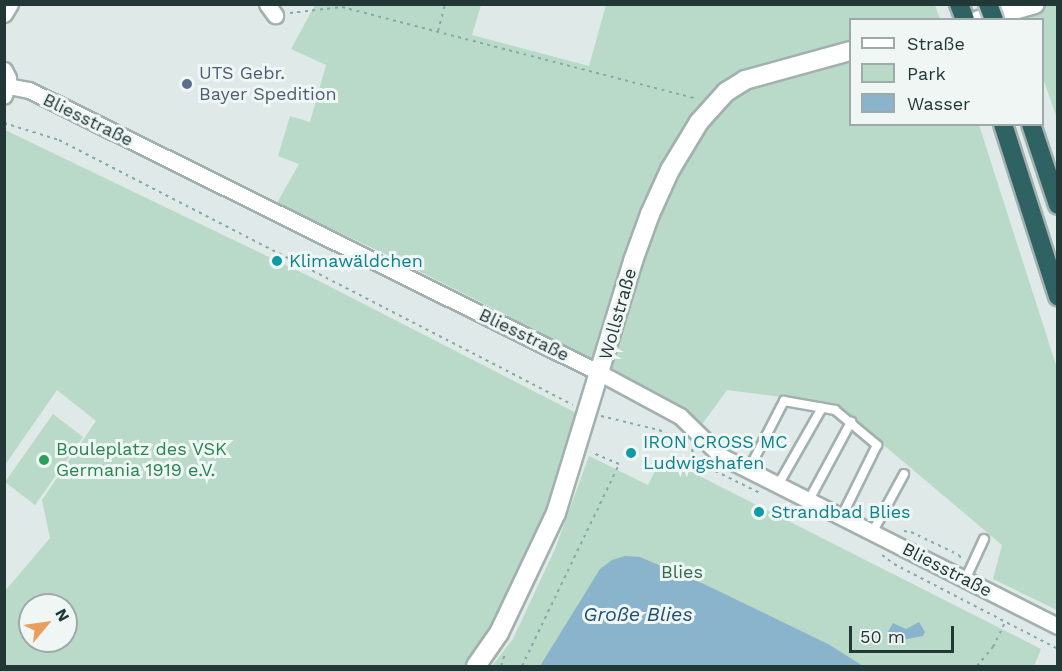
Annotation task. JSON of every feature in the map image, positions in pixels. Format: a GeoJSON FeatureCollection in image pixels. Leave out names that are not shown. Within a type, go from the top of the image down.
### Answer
{"type":"FeatureCollection","features":[{"type":"Feature","properties":{"kind":"highway"},"geometry":{"type":"LineString","coordinates":[[1004,126],[1058,296]]}},
{"type":"Feature","properties":{"kind":"highway"},"geometry":{"type":"LineString","coordinates":[[1032,126],[1058,205]]}},
{"type":"Feature","properties":{"kind":"street"},"geometry":{"type":"LineString","coordinates":[[4,14],[10,4]]}},
{"type":"Feature","properties":{"kind":"street"},"geometry":{"type":"LineString","coordinates":[[986,18],[1035,4]]}},
{"type":"Feature","properties":{"kind":"street","name":"Wollstraße"},"geometry":{"type":"LineString","coordinates":[[476,666],[499,633],[537,558],[556,513],[633,261],[650,214],[670,170],[710,107],[726,92],[745,80],[849,51]]}},
{"type":"Feature","properties":{"kind":"street"},"geometry":{"type":"LineString","coordinates":[[4,70],[6,91]]}},
{"type":"Feature","properties":{"kind":"street","name":"Bliesstraße"},"geometry":{"type":"LineString","coordinates":[[6,91],[29,90],[600,373],[680,416],[721,456],[748,471],[772,491],[808,501],[1058,626]]}},
{"type":"Feature","properties":{"kind":"lane"},"geometry":{"type":"LineString","coordinates":[[748,471],[784,401],[835,410],[878,445],[841,518]]}},
{"type":"Feature","properties":{"kind":"lane"},"geometry":{"type":"LineString","coordinates":[[772,491],[822,408]]}},
{"type":"Feature","properties":{"kind":"lane"},"geometry":{"type":"LineString","coordinates":[[808,501],[851,422]]}},
{"type":"Feature","properties":{"kind":"lane"},"geometry":{"type":"LineString","coordinates":[[872,533],[904,474]]}},
{"type":"Feature","properties":{"kind":"lane"},"geometry":{"type":"LineString","coordinates":[[965,580],[984,538]]}},
{"type":"Feature","properties":{"kind":"path"},"geometry":{"type":"LineString","coordinates":[[438,31],[445,4]]}},
{"type":"Feature","properties":{"kind":"path"},"geometry":{"type":"LineString","coordinates":[[271,10],[342,7],[697,98],[710,107]]}},
{"type":"Feature","properties":{"kind":"path"},"geometry":{"type":"LineString","coordinates":[[4,123],[59,140],[588,413]]}},
{"type":"Feature","properties":{"kind":"path"},"geometry":{"type":"LineString","coordinates":[[522,666],[619,464],[578,446]]}},
{"type":"Feature","properties":{"kind":"path"},"geometry":{"type":"LineString","coordinates":[[691,446],[695,461],[772,491]]}},
{"type":"Feature","properties":{"kind":"path"},"geometry":{"type":"LineString","coordinates":[[880,553],[894,564],[1058,649]]}},
{"type":"Feature","properties":{"kind":"path"},"geometry":{"type":"LineString","coordinates":[[977,666],[993,647],[1005,622]]}},
{"type":"Feature","properties":{"kind":"green space"},"geometry":{"type":"Polygon","coordinates":[[[315,5],[481,5],[472,35],[589,66],[606,5],[935,5],[940,18],[849,18],[849,126],[979,126],[1057,368],[1057,610],[993,579],[1002,545],[835,404],[727,390],[701,426],[682,410],[595,360],[383,253],[277,203],[299,164],[278,156],[290,116],[310,122],[326,65],[291,49],[315,5]]]}},
{"type":"Feature","properties":{"kind":"green space"},"geometry":{"type":"Polygon","coordinates":[[[1015,5],[1057,5],[1057,119],[1044,81],[1044,18],[1021,18],[1015,5]]]}},
{"type":"Feature","properties":{"kind":"green space"},"geometry":{"type":"Polygon","coordinates":[[[5,130],[315,279],[580,415],[550,507],[496,629],[470,666],[5,666],[5,591],[50,538],[42,500],[96,421],[57,390],[5,465],[5,130]]]}},
{"type":"Feature","properties":{"kind":"green space","name":"Bouleplatz des VSK Germania 1919 e.V."},"geometry":{"type":"Polygon","coordinates":[[[53,414],[83,437],[35,505],[5,482],[53,414]]]}},
{"type":"Feature","properties":{"kind":"green space","name":"Blies"},"geometry":{"type":"Polygon","coordinates":[[[589,456],[648,485],[662,457],[1041,649],[1034,666],[492,666],[513,639],[555,549],[589,456]]]}},
{"type":"Feature","properties":{"kind":"water","name":"Große Blies"},"geometry":{"type":"Polygon","coordinates":[[[625,556],[640,557],[706,585],[828,644],[863,666],[540,666],[600,569],[612,560],[625,556]]]}},
{"type":"Feature","properties":{"kind":"water"},"geometry":{"type":"Polygon","coordinates":[[[919,622],[925,632],[923,636],[902,640],[888,632],[893,623],[906,629],[919,622]]]}},
{"type":"Feature","properties":{"kind":"place","name":"UTS Gebr. Bayer Spedition"},"geometry":{"type":"Point","coordinates":[187,84]}},
{"type":"Feature","properties":{"kind":"place","name":"Klimawäldchen"},"geometry":{"type":"Point","coordinates":[277,261]}},
{"type":"Feature","properties":{"kind":"place","name":"IRON CROSS MC Ludwigshafen"},"geometry":{"type":"Point","coordinates":[631,453]}},
{"type":"Feature","properties":{"kind":"place","name":"Bouleplatz des VSK Germania 1919 e.V."},"geometry":{"type":"Point","coordinates":[44,460]}},
{"type":"Feature","properties":{"kind":"place","name":"Strandbad Blies"},"geometry":{"type":"Point","coordinates":[759,512]}}]}
